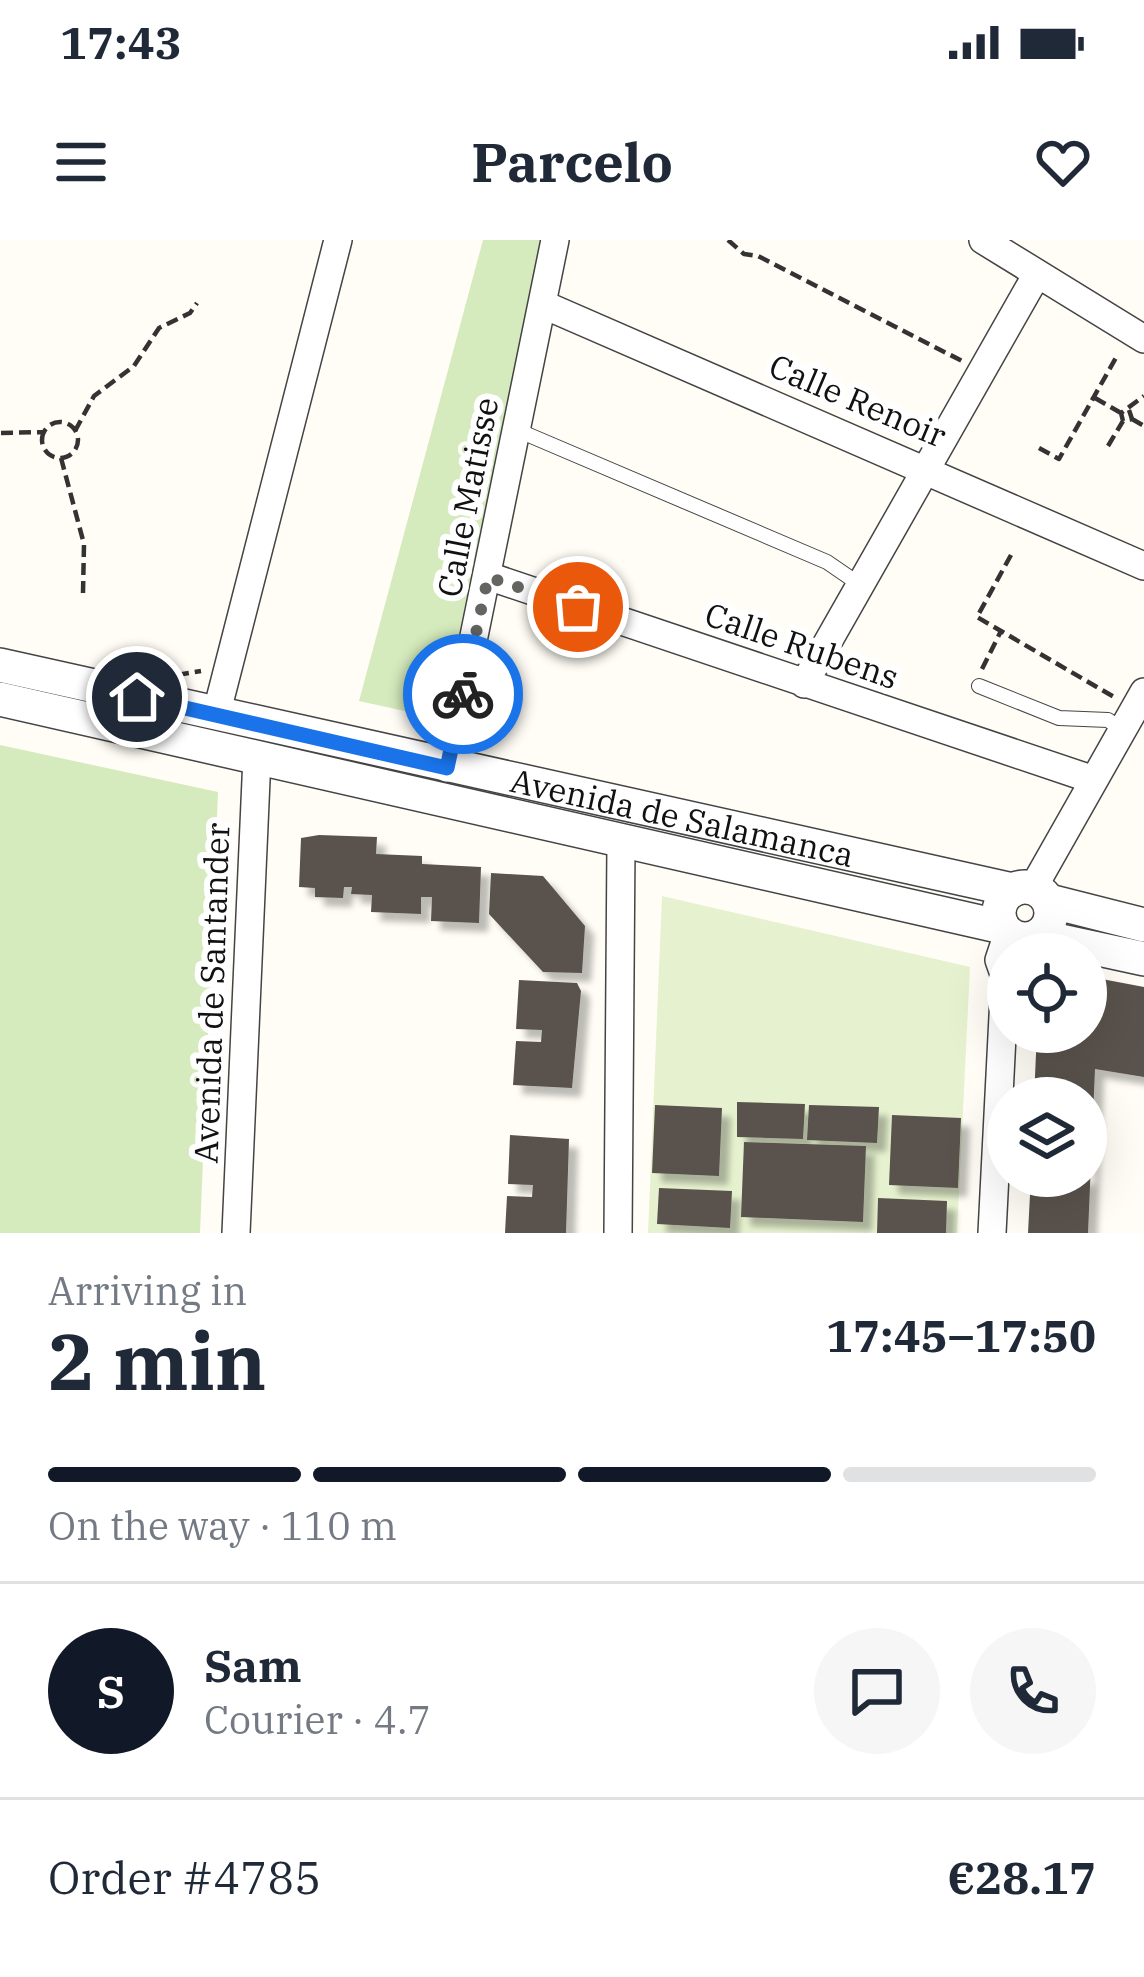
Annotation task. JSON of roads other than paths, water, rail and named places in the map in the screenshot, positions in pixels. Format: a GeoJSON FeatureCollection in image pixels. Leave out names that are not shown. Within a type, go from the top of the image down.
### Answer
{"type":"FeatureCollection","features":[{"type":"Feature","properties":{"kind":"street"},"geometry":{"type":"LineString","coordinates":[[216,716],[338,240]]}},
{"type":"Feature","properties":{"kind":"street","name":"Calle Matisse"},"geometry":{"type":"LineString","coordinates":[[447,768],[555,240]]}},
{"type":"Feature","properties":{"kind":"street"},"geometry":{"type":"LineString","coordinates":[[983,240],[1132,344]]}},
{"type":"Feature","properties":{"kind":"street"},"geometry":{"type":"LineString","coordinates":[[804,684],[1037,274]]}},
{"type":"Feature","properties":{"kind":"street","name":"Calle Renoir"},"geometry":{"type":"LineString","coordinates":[[542,304],[1144,566]]}},
{"type":"Feature","properties":{"kind":"street","name":"Calle Rubens"},"geometry":{"type":"LineString","coordinates":[[488,577],[1094,780]]}},
{"type":"Feature","properties":{"kind":"street","name":"Avenida de Salamanca"},"geometry":{"type":"LineString","coordinates":[[0,665],[447,768],[1032,893],[1144,925]]}},
{"type":"Feature","properties":{"kind":"street","name":"Avenida de Salamanca"},"geometry":{"type":"LineString","coordinates":[[0,699],[621,844],[987,941]]}},
{"type":"Feature","properties":{"kind":"street"},"geometry":{"type":"LineString","coordinates":[[1010,933],[1000,906],[1032,893],[1134,710]]}},
{"type":"Feature","properties":{"kind":"street","name":"Avenida de Santander"},"geometry":{"type":"LineString","coordinates":[[236,1233],[257,757]]}},
{"type":"Feature","properties":{"kind":"street"},"geometry":{"type":"LineString","coordinates":[[618,1233],[621,844]]}},
{"type":"Feature","properties":{"kind":"street"},"geometry":{"type":"LineString","coordinates":[[1032,893],[1051,921],[1035,933]]}},
{"type":"Feature","properties":{"kind":"street","name":"Avenida de Salamanca"},"geometry":{"type":"LineString","coordinates":[[1107,956],[1144,959]]}},
{"type":"Feature","properties":{"kind":"street"},"geometry":{"type":"LineString","coordinates":[[992,1233],[1007,1053]]}},
{"type":"Feature","properties":{"kind":"lane"},"geometry":{"type":"LineString","coordinates":[[517,430],[827,562],[860,584]]}},
{"type":"Feature","properties":{"kind":"lane"},"geometry":{"type":"LineString","coordinates":[[979,686],[1059,718],[1108,720],[1134,710]]}}]}
